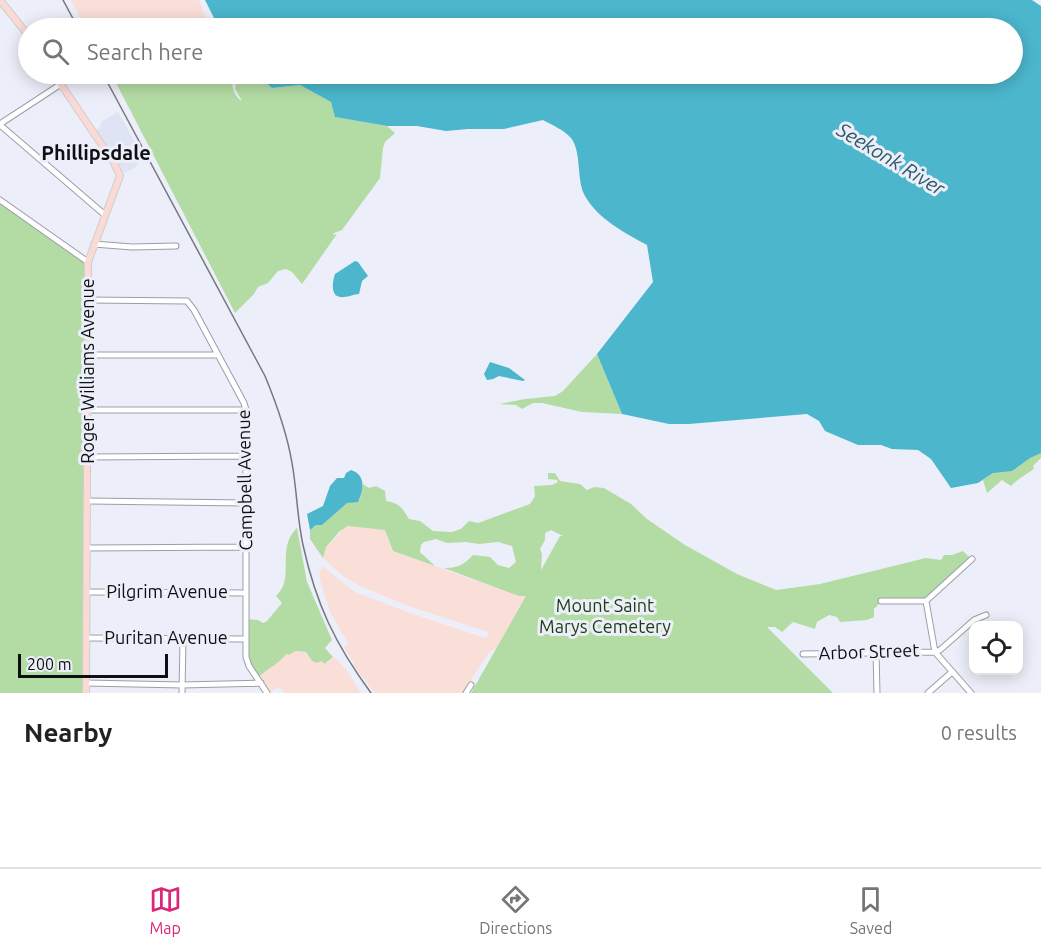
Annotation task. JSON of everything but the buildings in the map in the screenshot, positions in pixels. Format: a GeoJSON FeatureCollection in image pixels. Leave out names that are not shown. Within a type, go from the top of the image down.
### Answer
{"type":"FeatureCollection","features":[{"type":"Feature","properties":{"kind":"main road"},"geometry":{"type":"LineString","coordinates":[[0,0],[18,22]]}},
{"type":"Feature","properties":{"kind":"main road","name":"Roger Williams Avenue"},"geometry":{"type":"LineString","coordinates":[[61,84],[119,172],[119,179],[88,262],[86,693]]}},
{"type":"Feature","properties":{"kind":"street"},"geometry":{"type":"LineString","coordinates":[[61,84],[0,124],[105,215]]}},
{"type":"Feature","properties":{"kind":"street"},"geometry":{"type":"LineString","coordinates":[[0,200],[88,262]]}},
{"type":"Feature","properties":{"kind":"street"},"geometry":{"type":"LineString","coordinates":[[94,244],[132,247],[176,246]]}},
{"type":"Feature","properties":{"kind":"street","name":"Campbell Avenue"},"geometry":{"type":"LineString","coordinates":[[89,300],[187,301],[233,382],[246,410],[246,661],[267,693]]}},
{"type":"Feature","properties":{"kind":"street"},"geometry":{"type":"LineString","coordinates":[[89,355],[218,355]]}},
{"type":"Feature","properties":{"kind":"street"},"geometry":{"type":"LineString","coordinates":[[88,410],[246,410]]}},
{"type":"Feature","properties":{"kind":"street"},"geometry":{"type":"LineString","coordinates":[[88,457],[247,456]]}},
{"type":"Feature","properties":{"kind":"street"},"geometry":{"type":"LineString","coordinates":[[88,501],[247,503]]}},
{"type":"Feature","properties":{"kind":"street"},"geometry":{"type":"LineString","coordinates":[[88,548],[247,547]]}},
{"type":"Feature","properties":{"kind":"street"},"geometry":{"type":"LineString","coordinates":[[881,601],[926,601],[972,559]]}},
{"type":"Feature","properties":{"kind":"street","name":"Pilgrim Avenue"},"geometry":{"type":"LineString","coordinates":[[88,592],[246,593]]}},
{"type":"Feature","properties":{"kind":"street"},"geometry":{"type":"LineString","coordinates":[[926,601],[931,640],[935,652],[971,693]]}},
{"type":"Feature","properties":{"kind":"street"},"geometry":{"type":"LineString","coordinates":[[935,652],[974,620],[986,615]]}},
{"type":"Feature","properties":{"kind":"street","name":"Puritan Avenue"},"geometry":{"type":"LineString","coordinates":[[87,638],[245,639]]}},
{"type":"Feature","properties":{"kind":"street"},"geometry":{"type":"LineString","coordinates":[[182,693],[183,639]]}},
{"type":"Feature","properties":{"kind":"street"},"geometry":{"type":"LineString","coordinates":[[876,652],[877,693]]}},
{"type":"Feature","properties":{"kind":"street","name":"Arbor Street"},"geometry":{"type":"LineString","coordinates":[[804,654],[935,652]]}},
{"type":"Feature","properties":{"kind":"street"},"geometry":{"type":"LineString","coordinates":[[928,693],[952,672]]}},
{"type":"Feature","properties":{"kind":"street"},"geometry":{"type":"LineString","coordinates":[[86,683],[182,685],[261,683]]}},
{"type":"Feature","properties":{"kind":"street"},"geometry":{"type":"LineString","coordinates":[[466,693],[471,685]]}},
{"type":"Feature","properties":{"kind":"shaded area"},"geometry":{"type":"Polygon","coordinates":[[[71,0],[199,0],[206,18],[81,18],[71,0]]]}},
{"type":"Feature","properties":{"kind":"shaded area"},"geometry":{"type":"Polygon","coordinates":[[[118,112],[143,155],[135,168],[124,173],[120,172],[94,131],[100,127],[101,122],[118,112]]]}},
{"type":"Feature","properties":{"kind":"shaded area"},"geometry":{"type":"Polygon","coordinates":[[[349,526],[385,530],[393,551],[519,596],[529,595],[509,638],[488,654],[472,678],[468,693],[375,693],[353,666],[354,663],[344,648],[348,643],[331,614],[324,594],[319,575],[322,566],[355,592],[485,638],[489,636],[488,632],[411,607],[360,586],[342,575],[323,558],[326,547],[340,534],[340,531],[349,526]]]}},
{"type":"Feature","properties":{"kind":"shaded area"},"geometry":{"type":"Polygon","coordinates":[[[296,651],[306,652],[312,661],[322,661],[324,664],[334,657],[346,669],[361,693],[285,693],[278,687],[268,693],[259,677],[286,654],[289,655],[296,651]]]}},
{"type":"Feature","properties":{"kind":"green space"},"geometry":{"type":"Polygon","coordinates":[[[117,84],[232,84],[233,89],[242,101],[235,89],[236,84],[267,84],[272,88],[300,85],[331,102],[336,117],[387,126],[395,133],[385,142],[383,148],[380,178],[342,230],[334,233],[333,235],[337,234],[302,284],[292,272],[286,269],[278,271],[268,283],[258,287],[235,313],[117,84]]]}},
{"type":"Feature","properties":{"kind":"green space"},"geometry":{"type":"Polygon","coordinates":[[[0,200],[87,260],[84,693],[0,693],[0,200]]]}},
{"type":"Feature","properties":{"kind":"green space"},"geometry":{"type":"Polygon","coordinates":[[[597,354],[622,414],[582,412],[542,403],[533,403],[522,409],[516,405],[499,404],[555,396],[563,391],[597,354]]]}},
{"type":"Feature","properties":{"kind":"green space"},"geometry":{"type":"Polygon","coordinates":[[[1041,440],[1041,458],[1033,466],[1034,469],[1011,486],[1002,480],[987,493],[983,480],[1041,440]]]}},
{"type":"Feature","properties":{"kind":"green space","name":"Mount Saint Marys Cemetery"},"geometry":{"type":"Polygon","coordinates":[[[548,473],[555,473],[560,481],[580,484],[587,490],[594,487],[604,488],[631,504],[647,519],[685,545],[737,574],[776,590],[820,584],[926,558],[941,560],[944,555],[963,551],[970,558],[926,600],[882,601],[874,609],[874,617],[867,620],[840,622],[837,617],[829,615],[817,622],[815,629],[793,622],[782,632],[775,627],[767,627],[833,693],[471,693],[526,596],[519,596],[444,568],[460,565],[473,555],[490,557],[498,565],[509,568],[516,562],[512,546],[498,542],[447,543],[436,539],[424,542],[420,552],[435,566],[393,551],[385,530],[348,526],[340,531],[326,547],[323,558],[310,539],[310,530],[316,525],[322,525],[347,503],[360,499],[363,484],[369,488],[376,486],[385,491],[386,501],[395,503],[409,519],[420,521],[433,531],[452,532],[461,529],[469,521],[478,523],[530,504],[535,496],[534,486],[552,485],[558,482],[548,479],[548,473]],[[551,530],[545,533],[545,540],[540,549],[541,570],[560,536],[563,536],[551,530]]]}},
{"type":"Feature","properties":{"kind":"green space"},"geometry":{"type":"Polygon","coordinates":[[[297,528],[307,582],[332,640],[325,648],[333,657],[324,664],[322,661],[317,663],[312,661],[306,652],[296,651],[289,655],[286,654],[259,677],[246,658],[246,619],[263,623],[282,603],[276,596],[285,581],[287,545],[297,528]]]}},
{"type":"Feature","properties":{"kind":"water","name":"Seekonk River"},"geometry":{"type":"Polygon","coordinates":[[[205,0],[1032,0],[1041,6],[1041,453],[1012,471],[993,473],[978,483],[951,488],[931,459],[918,450],[892,449],[881,445],[858,445],[825,431],[819,421],[807,414],[669,424],[622,414],[597,354],[653,282],[647,245],[613,225],[590,204],[582,189],[577,151],[568,135],[543,120],[504,129],[446,131],[417,126],[387,126],[335,117],[331,102],[300,85],[272,88],[267,84],[1023,84],[1023,18],[214,18],[205,0]]]}},
{"type":"Feature","properties":{"kind":"water"},"geometry":{"type":"Polygon","coordinates":[[[355,261],[368,276],[362,281],[359,294],[336,296],[333,286],[335,274],[355,261]]]}},
{"type":"Feature","properties":{"kind":"water"},"geometry":{"type":"Polygon","coordinates":[[[490,362],[509,368],[525,380],[499,376],[487,380],[484,374],[490,362]]]}},
{"type":"Feature","properties":{"kind":"water"},"geometry":{"type":"Polygon","coordinates":[[[351,470],[359,475],[362,483],[362,492],[358,502],[347,503],[322,525],[316,525],[310,530],[307,514],[323,506],[330,486],[337,478],[344,478],[351,470]]]}},
{"type":"Feature","properties":{"kind":"railway"},"geometry":{"type":"LineString","coordinates":[[63,0],[73,18]]}},
{"type":"Feature","properties":{"kind":"railway"},"geometry":{"type":"LineString","coordinates":[[108,84],[265,376],[287,441],[294,473],[301,535],[314,586],[337,640],[371,693]]}},
{"type":"Feature","properties":{"kind":"district","name":"Phillipsdale"},"geometry":{"type":"Point","coordinates":[96,153]}}]}
